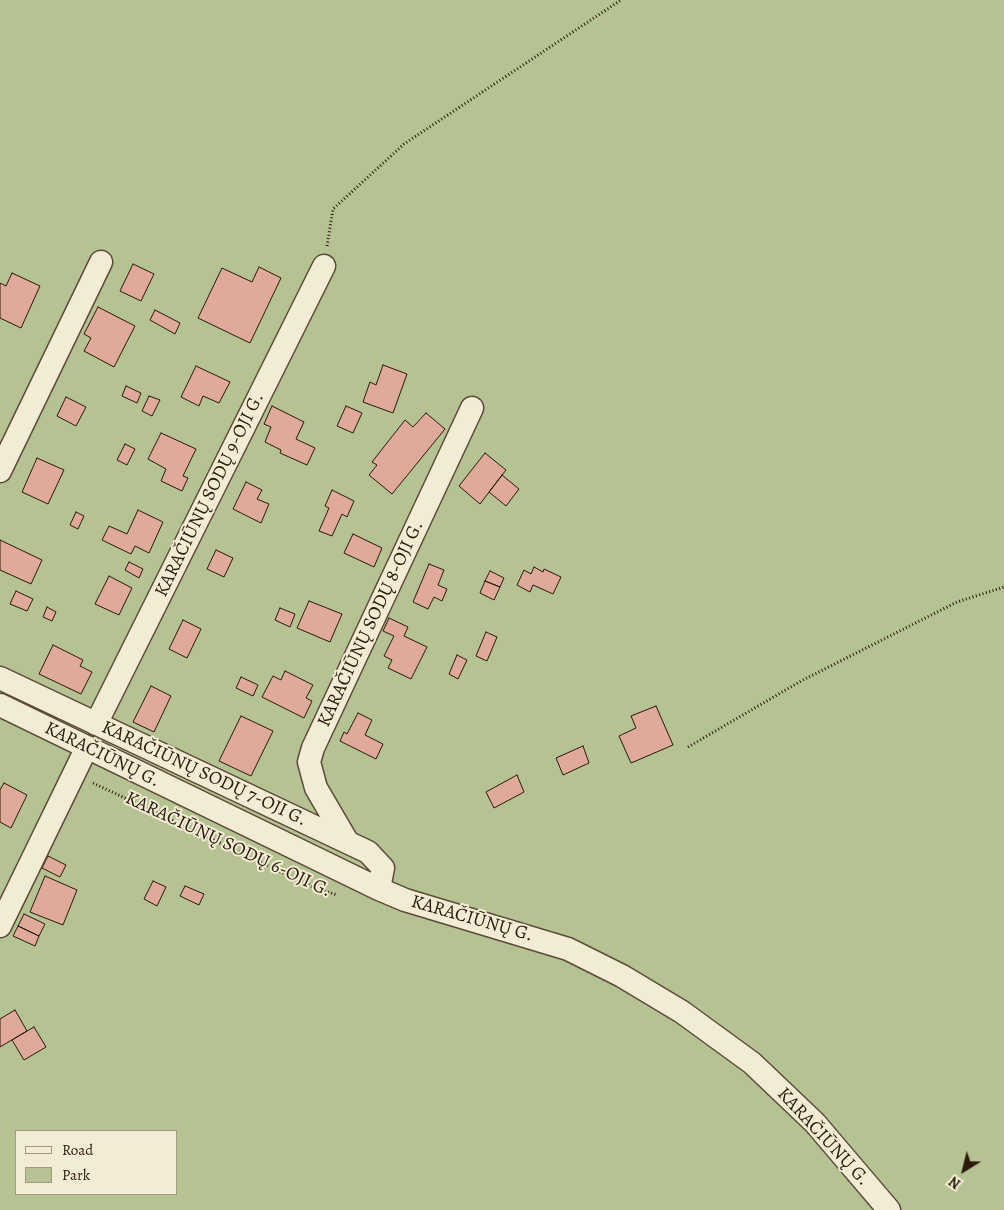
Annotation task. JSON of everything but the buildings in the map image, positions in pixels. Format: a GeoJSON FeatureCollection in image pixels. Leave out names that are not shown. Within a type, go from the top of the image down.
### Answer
{"type":"FeatureCollection","features":[{"type":"Feature","properties":{"kind":"street"},"geometry":{"type":"LineString","coordinates":[[0,471],[101,262]]}},
{"type":"Feature","properties":{"kind":"street","name":"KARAČIŪNŲ SODŲ 9-OJI G."},"geometry":{"type":"LineString","coordinates":[[96,724],[324,266]]}},
{"type":"Feature","properties":{"kind":"street","name":"KARAČIŪNŲ SODŲ 8-OJI G."},"geometry":{"type":"LineString","coordinates":[[347,841],[316,788],[310,762],[313,748],[472,408]]}},
{"type":"Feature","properties":{"kind":"street","name":"KARAČIŪNŲ SODŲ 7-OJI G."},"geometry":{"type":"LineString","coordinates":[[0,678],[368,852],[383,868],[379,890]]}},
{"type":"Feature","properties":{"kind":"street","name":"KARAČIŪNŲ G."},"geometry":{"type":"LineString","coordinates":[[0,705],[379,890],[405,900],[568,949],[622,976],[682,1012],[752,1063],[814,1123],[889,1210]]}},
{"type":"Feature","properties":{"kind":"street"},"geometry":{"type":"LineString","coordinates":[[0,926],[87,748]]}},
{"type":"Feature","properties":{"kind":"path"},"geometry":{"type":"LineString","coordinates":[[324,266],[333,208],[404,144],[621,0]]}},
{"type":"Feature","properties":{"kind":"path"},"geometry":{"type":"LineString","coordinates":[[688,747],[801,681],[957,602],[1004,587]]}},
{"type":"Feature","properties":{"kind":"path","name":"KARAČIŪNŲ SODŲ 6-OJI G."},"geometry":{"type":"LineString","coordinates":[[74,774],[315,888],[339,895]]}},
{"type":"Feature","properties":{"kind":"green space"},"geometry":{"type":"Polygon","coordinates":[[[0,0],[1004,0],[1004,1210],[0,1210],[0,0]]]}}]}
